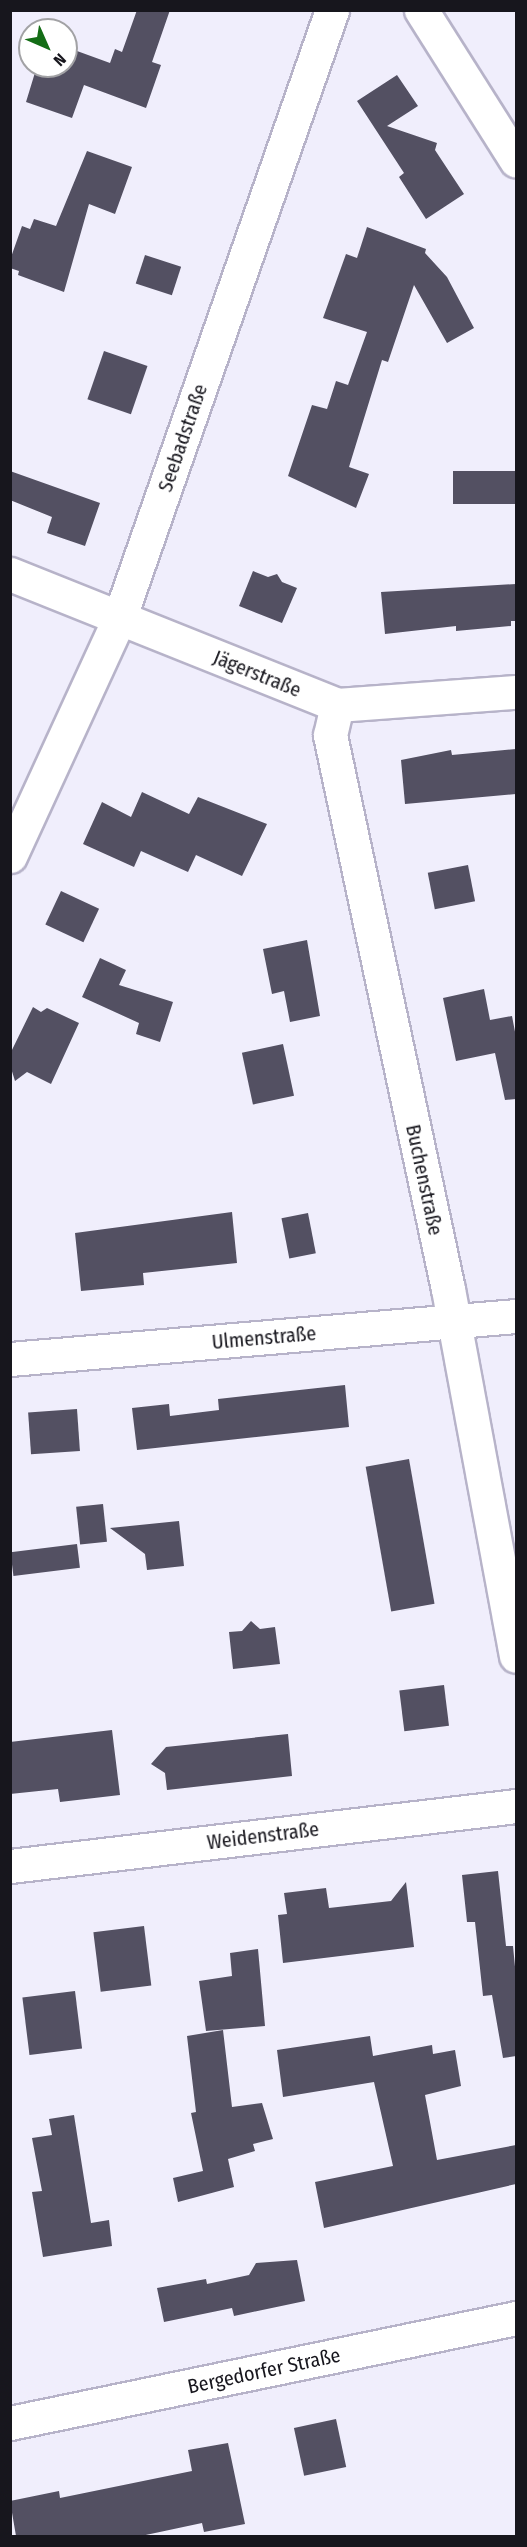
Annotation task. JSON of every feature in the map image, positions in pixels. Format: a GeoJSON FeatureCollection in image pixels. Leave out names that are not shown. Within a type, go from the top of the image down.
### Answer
{"type":"FeatureCollection","features":[{"type":"Feature","properties":{"kind":"street","name":"Seebadstraße"},"geometry":{"type":"LineString","coordinates":[[10,856],[119,619],[332,10]]}},
{"type":"Feature","properties":{"kind":"street"},"geometry":{"type":"LineString","coordinates":[[421,10],[516,160]]}},
{"type":"Feature","properties":{"kind":"street","name":"Jägerstraße"},"geometry":{"type":"LineString","coordinates":[[10,574],[337,705],[516,692]]}},
{"type":"Feature","properties":{"kind":"street","name":"Buchenstraße"},"geometry":{"type":"LineString","coordinates":[[337,705],[330,735],[454,1323],[516,1656]]}},
{"type":"Feature","properties":{"kind":"street","name":"Ulmenstraße"},"geometry":{"type":"LineString","coordinates":[[10,1359],[516,1316]]}},
{"type":"Feature","properties":{"kind":"street","name":"Weidenstraße"},"geometry":{"type":"LineString","coordinates":[[10,1866],[516,1806]]}},
{"type":"Feature","properties":{"kind":"street","name":"Bergedorfer Straße"},"geometry":{"type":"LineString","coordinates":[[10,2423],[516,2318]]}},
{"type":"Feature","properties":{"kind":"building"},"geometry":{"type":"Polygon","coordinates":[[[137,10],[170,10],[152,62],[161,65],[146,108],[84,85],[72,118],[26,102],[33,78],[78,78],[78,51],[110,63],[115,49],[122,52],[137,10]]]}},
{"type":"Feature","properties":{"kind":"building"},"geometry":{"type":"Polygon","coordinates":[[[397,75],[418,106],[387,126],[437,143],[435,150],[464,194],[426,219],[399,177],[404,173],[357,101],[397,75]]]}},
{"type":"Feature","properties":{"kind":"building"},"geometry":{"type":"Polygon","coordinates":[[[87,151],[132,167],[115,214],[89,204],[64,292],[18,275],[19,271],[10,268],[10,260],[22,226],[30,229],[34,219],[56,226],[87,151]]]}},
{"type":"Feature","properties":{"kind":"building"},"geometry":{"type":"Polygon","coordinates":[[[367,227],[426,249],[425,253],[447,277],[474,328],[447,343],[414,285],[388,362],[382,360],[349,467],[369,474],[356,508],[288,476],[312,405],[327,409],[336,381],[348,385],[367,332],[323,318],[346,254],[357,258],[367,227]]]}},
{"type":"Feature","properties":{"kind":"building"},"geometry":{"type":"Polygon","coordinates":[[[145,255],[181,267],[172,295],[136,284],[145,255]]]}},
{"type":"Feature","properties":{"kind":"building"},"geometry":{"type":"Polygon","coordinates":[[[104,351],[147,366],[131,414],[87,399],[104,351]]]}},
{"type":"Feature","properties":{"kind":"building"},"geometry":{"type":"Polygon","coordinates":[[[10,471],[100,503],[85,546],[47,533],[52,517],[10,500],[10,471]]]}},
{"type":"Feature","properties":{"kind":"building"},"geometry":{"type":"Polygon","coordinates":[[[453,471],[516,471],[516,504],[453,504],[453,471]]]}},
{"type":"Feature","properties":{"kind":"building"},"geometry":{"type":"Polygon","coordinates":[[[253,571],[268,577],[277,574],[282,582],[297,588],[282,623],[239,606],[253,571]]]}},
{"type":"Feature","properties":{"kind":"building"},"geometry":{"type":"Polygon","coordinates":[[[516,584],[516,621],[511,621],[511,626],[456,631],[456,626],[385,634],[381,592],[516,584]]]}},
{"type":"Feature","properties":{"kind":"building"},"geometry":{"type":"Polygon","coordinates":[[[516,749],[516,794],[405,804],[401,760],[451,750],[452,755],[516,749]]]}},
{"type":"Feature","properties":{"kind":"building"},"geometry":{"type":"Polygon","coordinates":[[[142,792],[189,814],[198,797],[267,824],[242,876],[196,855],[188,872],[141,851],[134,867],[83,844],[102,802],[131,817],[142,792]]]}},
{"type":"Feature","properties":{"kind":"building"},"geometry":{"type":"Polygon","coordinates":[[[468,865],[475,901],[435,909],[428,873],[468,865]]]}},
{"type":"Feature","properties":{"kind":"building"},"geometry":{"type":"Polygon","coordinates":[[[61,891],[99,909],[83,942],[45,925],[61,891]]]}},
{"type":"Feature","properties":{"kind":"building"},"geometry":{"type":"Polygon","coordinates":[[[307,940],[320,1016],[290,1022],[284,991],[272,994],[263,949],[307,940]]]}},
{"type":"Feature","properties":{"kind":"building"},"geometry":{"type":"Polygon","coordinates":[[[100,958],[126,970],[119,985],[173,1002],[160,1042],[136,1034],[139,1023],[82,997],[100,958]]]}},
{"type":"Feature","properties":{"kind":"building"},"geometry":{"type":"Polygon","coordinates":[[[484,989],[490,1020],[512,1016],[516,1037],[516,1099],[505,1100],[495,1053],[456,1061],[443,998],[484,989]]]}},
{"type":"Feature","properties":{"kind":"building"},"geometry":{"type":"Polygon","coordinates":[[[33,1007],[41,1012],[47,1008],[79,1023],[51,1084],[27,1072],[15,1081],[10,1065],[10,1054],[33,1007]]]}},
{"type":"Feature","properties":{"kind":"building"},"geometry":{"type":"Polygon","coordinates":[[[283,1044],[294,1096],[253,1105],[242,1053],[283,1044]]]}},
{"type":"Feature","properties":{"kind":"building"},"geometry":{"type":"Polygon","coordinates":[[[232,1212],[237,1263],[143,1273],[144,1285],[81,1291],[75,1233],[232,1212]]]}},
{"type":"Feature","properties":{"kind":"building"},"geometry":{"type":"Polygon","coordinates":[[[308,1213],[316,1253],[289,1258],[281,1218],[308,1213]]]}},
{"type":"Feature","properties":{"kind":"building"},"geometry":{"type":"Polygon","coordinates":[[[345,1385],[349,1427],[137,1450],[132,1408],[169,1404],[170,1416],[219,1410],[218,1399],[345,1385]]]}},
{"type":"Feature","properties":{"kind":"building"},"geometry":{"type":"Polygon","coordinates":[[[77,1409],[80,1451],[31,1454],[28,1412],[77,1409]]]}},
{"type":"Feature","properties":{"kind":"building"},"geometry":{"type":"Polygon","coordinates":[[[409,1459],[435,1604],[391,1611],[366,1467],[409,1459]]]}},
{"type":"Feature","properties":{"kind":"building"},"geometry":{"type":"Polygon","coordinates":[[[103,1504],[107,1542],[80,1545],[76,1507],[103,1504]]]}},
{"type":"Feature","properties":{"kind":"building"},"geometry":{"type":"Polygon","coordinates":[[[179,1521],[184,1566],[147,1570],[145,1554],[110,1528],[179,1521]]]}},
{"type":"Feature","properties":{"kind":"building"},"geometry":{"type":"Polygon","coordinates":[[[77,1544],[80,1568],[13,1576],[10,1552],[77,1544]]]}},
{"type":"Feature","properties":{"kind":"building"},"geometry":{"type":"Polygon","coordinates":[[[251,1621],[260,1629],[275,1627],[280,1664],[233,1669],[229,1632],[242,1631],[251,1621]]]}},
{"type":"Feature","properties":{"kind":"building"},"geometry":{"type":"Polygon","coordinates":[[[444,1685],[449,1726],[404,1731],[399,1690],[444,1685]]]}},
{"type":"Feature","properties":{"kind":"building"},"geometry":{"type":"Polygon","coordinates":[[[112,1730],[120,1795],[60,1802],[58,1789],[10,1794],[10,1742],[112,1730]]]}},
{"type":"Feature","properties":{"kind":"building"},"geometry":{"type":"Polygon","coordinates":[[[288,1734],[292,1776],[167,1790],[165,1773],[151,1764],[166,1747],[288,1734]]]}},
{"type":"Feature","properties":{"kind":"building"},"geometry":{"type":"Polygon","coordinates":[[[498,1871],[506,1946],[513,1946],[516,1977],[516,2056],[503,2058],[492,1995],[483,1996],[475,1922],[467,1922],[462,1875],[498,1871]]]}},
{"type":"Feature","properties":{"kind":"building"},"geometry":{"type":"Polygon","coordinates":[[[406,1882],[414,1947],[283,1963],[278,1915],[287,1914],[284,1893],[326,1888],[329,1908],[391,1901],[406,1882]]]}},
{"type":"Feature","properties":{"kind":"building"},"geometry":{"type":"Polygon","coordinates":[[[144,1926],[151,1986],[101,1992],[93,1932],[144,1926]]]}},
{"type":"Feature","properties":{"kind":"building"},"geometry":{"type":"Polygon","coordinates":[[[258,1949],[265,2026],[206,2031],[199,1981],[232,1976],[230,1953],[258,1949]]]}},
{"type":"Feature","properties":{"kind":"building"},"geometry":{"type":"Polygon","coordinates":[[[75,1991],[82,2049],[29,2055],[22,1997],[75,1991]]]}},
{"type":"Feature","properties":{"kind":"building"},"geometry":{"type":"Polygon","coordinates":[[[223,2030],[232,2107],[262,2103],[273,2139],[253,2144],[255,2151],[228,2159],[234,2187],[178,2202],[173,2178],[203,2171],[191,2113],[196,2112],[187,2036],[223,2030]]]}},
{"type":"Feature","properties":{"kind":"building"},"geometry":{"type":"Polygon","coordinates":[[[370,2036],[373,2056],[432,2045],[433,2054],[455,2050],[461,2086],[425,2095],[437,2160],[516,2145],[516,2184],[324,2228],[315,2182],[393,2166],[374,2082],[283,2097],[277,2050],[370,2036]]]}},
{"type":"Feature","properties":{"kind":"building"},"geometry":{"type":"Polygon","coordinates":[[[74,2115],[91,2223],[109,2220],[112,2246],[43,2257],[32,2192],[42,2191],[32,2138],[52,2135],[49,2119],[74,2115]]]}},
{"type":"Feature","properties":{"kind":"building"},"geometry":{"type":"Polygon","coordinates":[[[297,2260],[305,2301],[234,2316],[232,2308],[164,2322],[157,2288],[206,2279],[207,2284],[249,2275],[256,2263],[297,2260]]]}},
{"type":"Feature","properties":{"kind":"building"},"geometry":{"type":"Polygon","coordinates":[[[336,2419],[346,2467],[304,2476],[294,2428],[336,2419]]]}},
{"type":"Feature","properties":{"kind":"building"},"geometry":{"type":"Polygon","coordinates":[[[228,2443],[245,2524],[204,2532],[202,2523],[141,2536],[16,2536],[10,2501],[59,2491],[60,2498],[192,2471],[188,2450],[228,2443]]]}}]}
